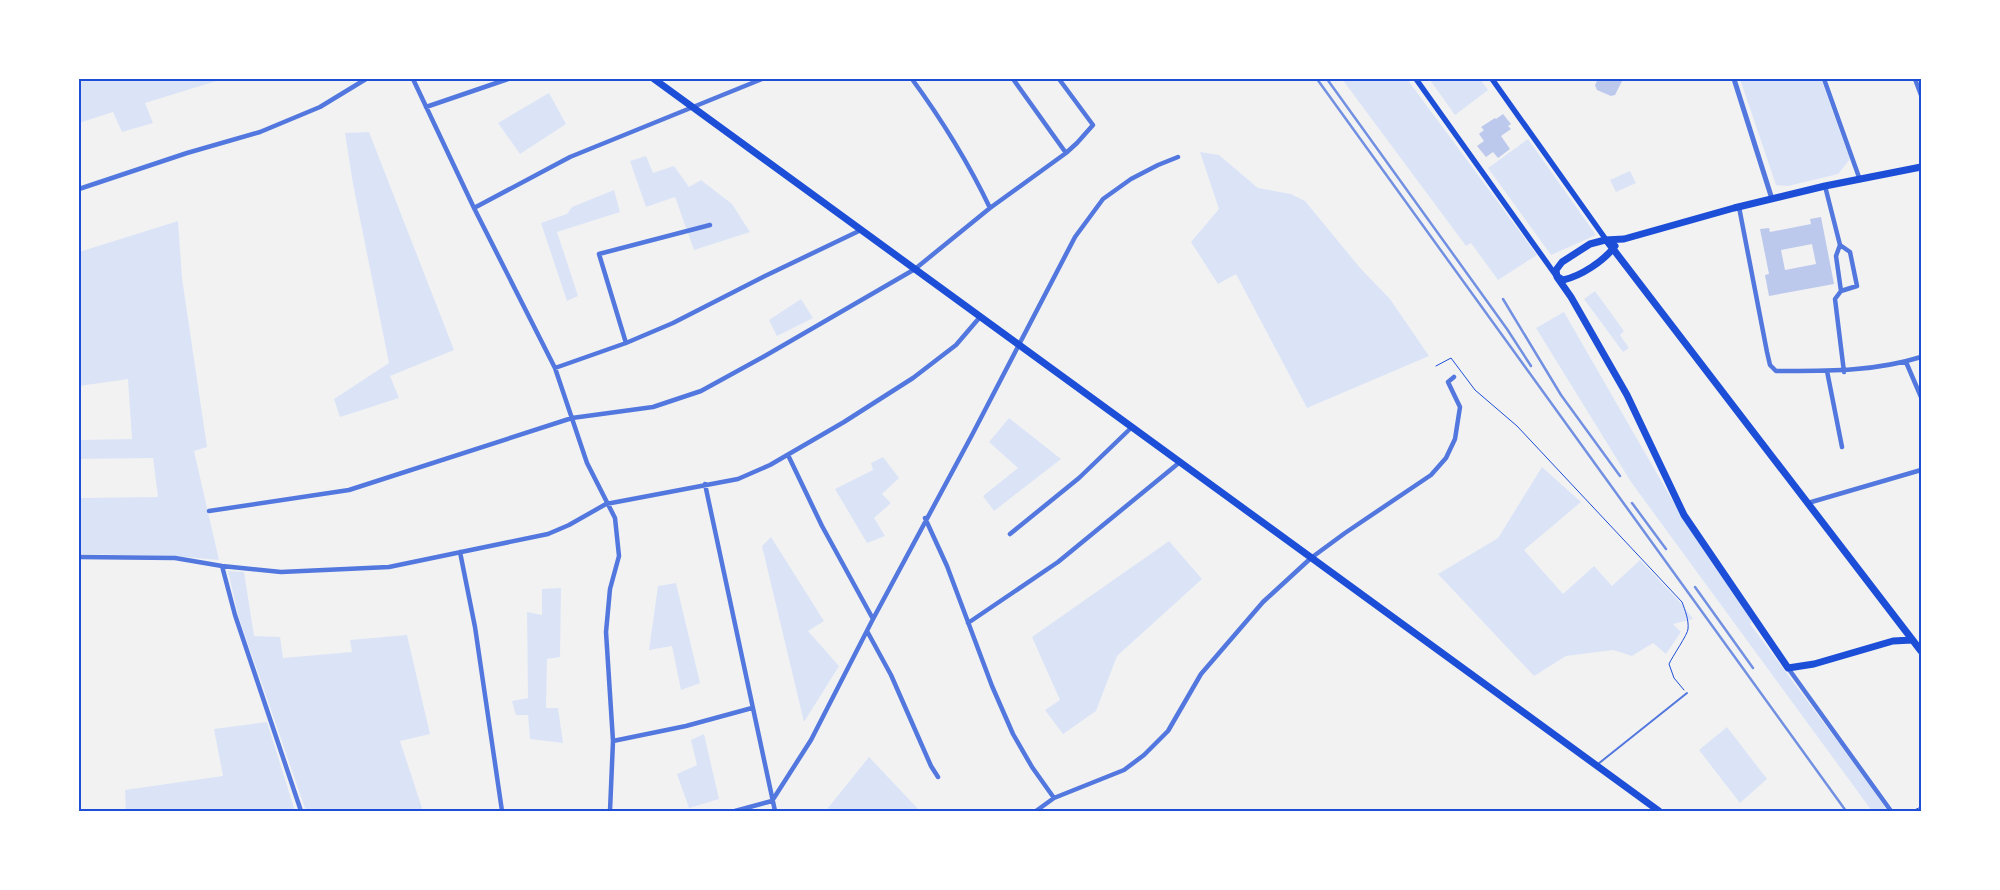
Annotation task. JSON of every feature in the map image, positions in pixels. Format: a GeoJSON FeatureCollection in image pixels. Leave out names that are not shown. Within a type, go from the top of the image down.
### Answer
{"type":"FeatureCollection","features":[{"type":"Feature","properties":{"kind":"main road"},"geometry":{"type":"LineString","coordinates":[[654,79],[1659,811]]}},
{"type":"Feature","properties":{"kind":"main road"},"geometry":{"type":"LineString","coordinates":[[1416,79],[1571,296],[1627,395],[1684,515],[1788,668],[1814,664],[1893,641],[1912,640]]}},
{"type":"Feature","properties":{"kind":"main road"},"geometry":{"type":"LineString","coordinates":[[1492,79],[1598,229],[1921,651]]}},
{"type":"Feature","properties":{"kind":"main road"},"geometry":{"type":"LineString","coordinates":[[1626,238],[1613,248],[1608,255],[1572,278],[1563,280],[1558,277],[1556,270],[1562,262],[1590,244],[1626,238],[1825,186],[1921,167]]}},
{"type":"Feature","properties":{"kind":"main road"},"geometry":{"type":"LineString","coordinates":[[1598,229],[1609,236],[1626,238]]}},
{"type":"Feature","properties":{"kind":"main road"},"geometry":{"type":"LineString","coordinates":[[1619,257],[1618,248],[1626,238]]}},
{"type":"Feature","properties":{"kind":"street"},"geometry":{"type":"LineString","coordinates":[[79,189],[187,153],[260,132],[320,107],[366,79]]}},
{"type":"Feature","properties":{"kind":"street"},"geometry":{"type":"LineString","coordinates":[[413,79],[474,208],[555,368],[587,463],[606,504],[615,518],[619,556],[610,589],[606,632],[612,741],[610,811]]}},
{"type":"Feature","properties":{"kind":"street"},"geometry":{"type":"LineString","coordinates":[[426,107],[508,79]]}},
{"type":"Feature","properties":{"kind":"street"},"geometry":{"type":"LineString","coordinates":[[474,208],[570,157],[691,106],[762,79]]}},
{"type":"Feature","properties":{"kind":"street"},"geometry":{"type":"LineString","coordinates":[[912,79],[940,117],[990,208]]}},
{"type":"Feature","properties":{"kind":"street"},"geometry":{"type":"LineString","coordinates":[[1013,79],[1066,153]]}},
{"type":"Feature","properties":{"kind":"street"},"geometry":{"type":"LineString","coordinates":[[209,512],[349,490],[572,418],[653,407],[701,391],[915,269],[990,208],[1066,153],[1093,125],[1059,79]]}},
{"type":"Feature","properties":{"kind":"street"},"geometry":{"type":"LineString","coordinates":[[1734,79],[1772,199]]}},
{"type":"Feature","properties":{"kind":"street"},"geometry":{"type":"LineString","coordinates":[[1824,79],[1860,180]]}},
{"type":"Feature","properties":{"kind":"street"},"geometry":{"type":"LineString","coordinates":[[1915,79],[1921,95]]}},
{"type":"Feature","properties":{"kind":"street"},"geometry":{"type":"LineString","coordinates":[[735,811],[772,801],[811,740],[872,619],[972,435],[1075,237],[1103,199],[1131,179],[1178,157]]}},
{"type":"Feature","properties":{"kind":"street"},"geometry":{"type":"LineString","coordinates":[[1825,186],[1840,245],[1836,256],[1841,291]]}},
{"type":"Feature","properties":{"kind":"street"},"geometry":{"type":"LineString","coordinates":[[1739,207],[1770,365],[1776,371],[1844,372],[1906,362],[1921,357]]}},
{"type":"Feature","properties":{"kind":"street"},"geometry":{"type":"LineString","coordinates":[[626,342],[599,254],[710,225]]}},
{"type":"Feature","properties":{"kind":"street"},"geometry":{"type":"LineString","coordinates":[[555,368],[673,323],[861,230]]}},
{"type":"Feature","properties":{"kind":"street"},"geometry":{"type":"LineString","coordinates":[[1840,245],[1850,252],[1857,286],[1841,291],[1835,299],[1844,372]]}},
{"type":"Feature","properties":{"kind":"street"},"geometry":{"type":"LineString","coordinates":[[79,557],[175,558],[222,566],[281,572],[389,567],[548,534],[569,525],[606,504],[738,479],[770,465],[913,378],[956,345],[980,316]]}},
{"type":"Feature","properties":{"kind":"street"},"geometry":{"type":"LineString","coordinates":[[1906,362],[1921,397]]}},
{"type":"Feature","properties":{"kind":"street"},"geometry":{"type":"LineString","coordinates":[[1827,371],[1842,448]]}},
{"type":"Feature","properties":{"kind":"street"},"geometry":{"type":"LineString","coordinates":[[1036,811],[1054,798],[1124,770],[1144,755],[1168,731],[1201,674],[1263,602],[1312,558],[1345,533],[1432,475],[1446,458],[1456,439],[1460,407],[1448,382],[1454,377]]}},
{"type":"Feature","properties":{"kind":"street"},"geometry":{"type":"LineString","coordinates":[[1010,534],[1079,478],[1132,427]]}},
{"type":"Feature","properties":{"kind":"street"},"geometry":{"type":"LineString","coordinates":[[788,455],[822,526],[872,619]]}},
{"type":"Feature","properties":{"kind":"street"},"geometry":{"type":"LineString","coordinates":[[968,623],[1058,562],[1180,462]]}},
{"type":"Feature","properties":{"kind":"street"},"geometry":{"type":"LineString","coordinates":[[1808,503],[1921,470]]}},
{"type":"Feature","properties":{"kind":"street"},"geometry":{"type":"LineString","coordinates":[[706,484],[775,811]]}},
{"type":"Feature","properties":{"kind":"street"},"geometry":{"type":"LineString","coordinates":[[926,518],[947,566],[1013,734],[1032,767],[1054,798]]}},
{"type":"Feature","properties":{"kind":"street"},"geometry":{"type":"LineString","coordinates":[[460,552],[475,627],[502,811]]}},
{"type":"Feature","properties":{"kind":"street"},"geometry":{"type":"LineString","coordinates":[[222,566],[235,615],[301,811]]}},
{"type":"Feature","properties":{"kind":"street"},"geometry":{"type":"LineString","coordinates":[[867,630],[891,675],[930,766],[938,778]]}},
{"type":"Feature","properties":{"kind":"street"},"geometry":{"type":"LineString","coordinates":[[1788,668],[1891,811]]}},
{"type":"Feature","properties":{"kind":"street"},"geometry":{"type":"LineString","coordinates":[[612,741],[686,726],[752,708]]}},
{"type":"Feature","properties":{"kind":"lane"},"geometry":{"type":"LineString","coordinates":[[1596,765],[1687,693]]}},
{"type":"Feature","properties":{"kind":"path"},"geometry":{"type":"LineString","coordinates":[[1436,366],[1451,358],[1475,390],[1517,426],[1682,602],[1688,618],[1688,631],[1677,647],[1669,664],[1674,678],[1687,693]]}},
{"type":"Feature","properties":{"kind":"path"},"geometry":{"type":"LineString","coordinates":[[1912,811],[1921,807]]}},
{"type":"Feature","properties":{"kind":"shaded area"},"geometry":{"type":"Polygon","coordinates":[[[79,79],[223,79],[145,103],[153,123],[122,132],[113,112],[79,123],[79,79]]]}},
{"type":"Feature","properties":{"kind":"shaded area"},"geometry":{"type":"Polygon","coordinates":[[[1342,79],[1407,79],[1537,255],[1498,280],[1471,243],[1466,246],[1342,79]]]}},
{"type":"Feature","properties":{"kind":"shaded area"},"geometry":{"type":"Polygon","coordinates":[[[1431,79],[1480,79],[1488,90],[1455,115],[1431,79]]]}},
{"type":"Feature","properties":{"kind":"shaded area"},"geometry":{"type":"Polygon","coordinates":[[[1740,79],[1821,79],[1850,159],[1838,174],[1788,186],[1776,185],[1740,79]]]}},
{"type":"Feature","properties":{"kind":"shaded area"},"geometry":{"type":"Polygon","coordinates":[[[549,93],[566,124],[520,154],[498,123],[549,93]]]}},
{"type":"Feature","properties":{"kind":"shaded area"},"geometry":{"type":"Polygon","coordinates":[[[369,132],[454,350],[390,376],[399,398],[340,417],[334,399],[389,363],[353,184],[345,133],[369,132]]]}},
{"type":"Feature","properties":{"kind":"shaded area"},"geometry":{"type":"Polygon","coordinates":[[[1528,139],[1596,235],[1551,255],[1488,168],[1528,139]]]}},
{"type":"Feature","properties":{"kind":"shaded area"},"geometry":{"type":"Polygon","coordinates":[[[1200,152],[1219,155],[1258,188],[1291,194],[1305,201],[1361,269],[1390,299],[1429,356],[1307,408],[1236,274],[1218,284],[1191,242],[1219,209],[1200,152]]]}},
{"type":"Feature","properties":{"kind":"shaded area"},"geometry":{"type":"Polygon","coordinates":[[[646,156],[653,173],[674,166],[689,187],[701,180],[732,204],[750,232],[694,250],[675,197],[646,207],[630,161],[646,156]]]}},
{"type":"Feature","properties":{"kind":"shaded area"},"geometry":{"type":"Polygon","coordinates":[[[1630,171],[1636,183],[1616,192],[1610,180],[1630,171]]]}},
{"type":"Feature","properties":{"kind":"shaded area"},"geometry":{"type":"Polygon","coordinates":[[[614,190],[620,212],[557,232],[578,296],[567,301],[541,223],[567,214],[572,207],[614,190]]]}},
{"type":"Feature","properties":{"kind":"shaded area"},"geometry":{"type":"Polygon","coordinates":[[[178,221],[182,278],[207,447],[194,451],[219,560],[173,556],[79,554],[79,498],[158,497],[153,458],[79,459],[79,440],[132,439],[128,379],[79,386],[79,252],[178,221]]]}},
{"type":"Feature","properties":{"kind":"shaded area"},"geometry":{"type":"Polygon","coordinates":[[[1595,291],[1624,331],[1620,335],[1629,348],[1623,352],[1584,299],[1595,291]]]}},
{"type":"Feature","properties":{"kind":"shaded area"},"geometry":{"type":"Polygon","coordinates":[[[801,299],[813,318],[777,336],[769,320],[801,299]]]}},
{"type":"Feature","properties":{"kind":"shaded area"},"geometry":{"type":"Polygon","coordinates":[[[1564,312],[1671,498],[1752,622],[1750,624],[1873,789],[1887,811],[1872,811],[1631,482],[1536,328],[1564,312]]]}},
{"type":"Feature","properties":{"kind":"shaded area"},"geometry":{"type":"Polygon","coordinates":[[[1009,418],[1061,459],[994,511],[983,496],[1018,468],[989,442],[1009,418]]]}},
{"type":"Feature","properties":{"kind":"shaded area"},"geometry":{"type":"Polygon","coordinates":[[[883,457],[899,478],[882,494],[891,503],[874,518],[885,536],[867,543],[835,489],[873,470],[871,463],[883,457]]]}},
{"type":"Feature","properties":{"kind":"shaded area"},"geometry":{"type":"Polygon","coordinates":[[[1542,467],[1581,502],[1524,550],[1563,594],[1594,566],[1612,586],[1640,560],[1680,602],[1693,619],[1673,624],[1681,632],[1666,654],[1653,643],[1632,656],[1613,650],[1566,656],[1534,676],[1438,574],[1498,538],[1542,467]]]}},
{"type":"Feature","properties":{"kind":"shaded area"},"geometry":{"type":"Polygon","coordinates":[[[771,537],[824,621],[808,631],[839,666],[804,722],[762,546],[771,537]]]}},
{"type":"Feature","properties":{"kind":"shaded area"},"geometry":{"type":"Polygon","coordinates":[[[1169,541],[1202,579],[1117,656],[1096,711],[1063,734],[1045,710],[1060,700],[1032,637],[1169,541]]]}},
{"type":"Feature","properties":{"kind":"shaded area"},"geometry":{"type":"Polygon","coordinates":[[[228,571],[244,572],[254,636],[280,637],[283,658],[352,652],[350,640],[407,635],[430,734],[400,741],[423,811],[306,811],[238,615],[228,571]]]}},
{"type":"Feature","properties":{"kind":"shaded area"},"geometry":{"type":"Polygon","coordinates":[[[676,583],[700,683],[681,690],[672,646],[649,650],[658,586],[676,583]]]}},
{"type":"Feature","properties":{"kind":"shaded area"},"geometry":{"type":"Polygon","coordinates":[[[561,588],[560,657],[547,659],[546,708],[558,708],[563,743],[530,739],[528,715],[516,715],[512,701],[528,698],[527,612],[542,615],[542,589],[561,588]]]}},
{"type":"Feature","properties":{"kind":"shaded area"},"geometry":{"type":"Polygon","coordinates":[[[267,722],[295,811],[126,811],[125,790],[223,776],[214,729],[267,722]]]}},
{"type":"Feature","properties":{"kind":"shaded area"},"geometry":{"type":"Polygon","coordinates":[[[1727,727],[1767,779],[1740,803],[1699,750],[1727,727]]]}},
{"type":"Feature","properties":{"kind":"shaded area"},"geometry":{"type":"Polygon","coordinates":[[[704,734],[719,799],[689,808],[677,774],[697,765],[691,740],[704,734]]]}},
{"type":"Feature","properties":{"kind":"shaded area"},"geometry":{"type":"Polygon","coordinates":[[[869,757],[920,811],[830,811],[828,808],[869,757]]]}},
{"type":"Feature","properties":{"kind":"building"},"geometry":{"type":"Polygon","coordinates":[[[1598,79],[1623,79],[1615,95],[1611,96],[1597,90],[1595,85],[1598,79]]]}},
{"type":"Feature","properties":{"kind":"building"},"geometry":{"type":"Polygon","coordinates":[[[1503,114],[1511,124],[1508,126],[1511,129],[1501,136],[1510,149],[1498,158],[1493,152],[1486,157],[1477,146],[1484,141],[1479,134],[1484,130],[1481,127],[1503,114]]]}},
{"type":"Feature","properties":{"kind":"building"},"geometry":{"type":"Polygon","coordinates":[[[1821,217],[1834,284],[1769,296],[1765,275],[1769,274],[1760,229],[1769,228],[1770,232],[1811,224],[1810,219],[1821,217]],[[1812,244],[1781,250],[1785,270],[1816,264],[1812,244]]]}},
{"type":"Feature","properties":{"kind":"railway"},"geometry":{"type":"LineString","coordinates":[[1317,79],[1846,811]]}},
{"type":"Feature","properties":{"kind":"railway"},"geometry":{"type":"LineString","coordinates":[[1327,79],[1507,329],[1531,366]]}},
{"type":"Feature","properties":{"kind":"railway"},"geometry":{"type":"LineString","coordinates":[[1503,299],[1561,395],[1620,476]]}},
{"type":"Feature","properties":{"kind":"railway"},"geometry":{"type":"LineString","coordinates":[[1632,503],[1666,549]]}},
{"type":"Feature","properties":{"kind":"railway"},"geometry":{"type":"LineString","coordinates":[[1695,587],[1753,668]]}}]}
